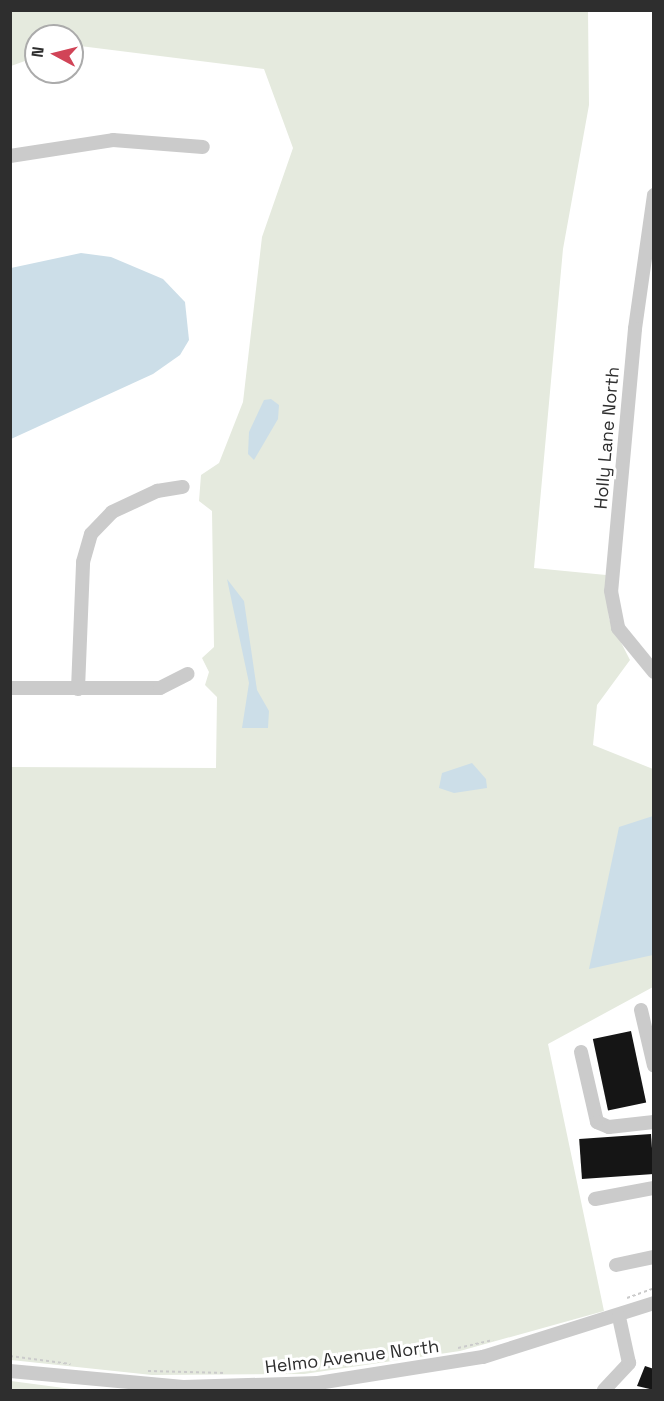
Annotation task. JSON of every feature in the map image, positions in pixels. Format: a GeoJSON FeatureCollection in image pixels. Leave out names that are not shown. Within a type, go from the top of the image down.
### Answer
{"type":"FeatureCollection","features":[{"type":"Feature","properties":{"kind":"street"},"geometry":{"type":"LineString","coordinates":[[10,156],[113,140],[203,147]]}},
{"type":"Feature","properties":{"kind":"street","name":"Holly Lane North"},"geometry":{"type":"LineString","coordinates":[[654,195],[635,329],[611,591],[618,628],[654,672]]}},
{"type":"Feature","properties":{"kind":"street"},"geometry":{"type":"LineString","coordinates":[[78,688],[83,562],[91,534],[112,512],[157,490],[183,487]]}},
{"type":"Feature","properties":{"kind":"street"},"geometry":{"type":"LineString","coordinates":[[10,688],[160,688],[188,674]]}},
{"type":"Feature","properties":{"kind":"street"},"geometry":{"type":"LineString","coordinates":[[641,1010],[654,1066]]}},
{"type":"Feature","properties":{"kind":"street"},"geometry":{"type":"LineString","coordinates":[[581,1052],[597,1122],[609,1127],[654,1122]]}},
{"type":"Feature","properties":{"kind":"street"},"geometry":{"type":"LineString","coordinates":[[595,1199],[654,1188]]}},
{"type":"Feature","properties":{"kind":"street"},"geometry":{"type":"LineString","coordinates":[[616,1265],[654,1257]]}},
{"type":"Feature","properties":{"kind":"street","name":"Helmo Avenue North"},"geometry":{"type":"LineString","coordinates":[[10,1371],[183,1389],[381,1376],[517,1349],[619,1317],[654,1303]]}},
{"type":"Feature","properties":{"kind":"street"},"geometry":{"type":"LineString","coordinates":[[604,1390],[629,1363],[619,1317]]}},
{"type":"Feature","properties":{"kind":"street"},"geometry":{"type":"LineString","coordinates":[[381,1376],[383,1390]]}},
{"type":"Feature","properties":{"kind":"path"},"geometry":{"type":"LineString","coordinates":[[623,1299],[654,1288]]}},
{"type":"Feature","properties":{"kind":"path"},"geometry":{"type":"LineString","coordinates":[[450,1349],[502,1338]]}},
{"type":"Feature","properties":{"kind":"path"},"geometry":{"type":"LineString","coordinates":[[10,1356],[77,1364]]}},
{"type":"Feature","properties":{"kind":"path"},"geometry":{"type":"LineString","coordinates":[[274,1371],[359,1364]]}},
{"type":"Feature","properties":{"kind":"path"},"geometry":{"type":"LineString","coordinates":[[141,1370],[231,1373]]}},
{"type":"Feature","properties":{"kind":"shaded area"},"geometry":{"type":"Polygon","coordinates":[[[11,11],[588,11],[589,105],[563,249],[534,568],[606,575],[609,619],[630,660],[597,705],[593,745],[653,769],[653,987],[548,1044],[604,1311],[460,1351],[304,1374],[152,1375],[11,1360],[11,767],[216,768],[217,697],[205,685],[209,672],[202,658],[214,647],[212,511],[199,501],[201,475],[219,463],[243,402],[262,237],[293,148],[264,69],[84,46],[84,24],[24,24],[24,61],[11,66],[11,11]]]}},
{"type":"Feature","properties":{"kind":"shaded area"},"geometry":{"type":"Polygon","coordinates":[[[11,1381],[79,1390],[11,1390],[11,1381]]]}},
{"type":"Feature","properties":{"kind":"water"},"geometry":{"type":"Polygon","coordinates":[[[81,253],[111,257],[163,279],[185,302],[189,340],[180,355],[153,374],[11,439],[11,268],[81,253]]]}},
{"type":"Feature","properties":{"kind":"water"},"geometry":{"type":"Polygon","coordinates":[[[271,399],[279,405],[278,419],[254,460],[248,454],[249,432],[264,400],[271,399]]]}},
{"type":"Feature","properties":{"kind":"water"},"geometry":{"type":"Polygon","coordinates":[[[227,579],[244,601],[257,690],[269,711],[268,728],[242,728],[249,683],[227,579]]]}},
{"type":"Feature","properties":{"kind":"water"},"geometry":{"type":"Polygon","coordinates":[[[472,763],[486,779],[487,788],[454,793],[439,788],[442,773],[472,763]]]}},
{"type":"Feature","properties":{"kind":"water"},"geometry":{"type":"Polygon","coordinates":[[[653,816],[653,955],[589,969],[619,827],[653,816]]]}},
{"type":"Feature","properties":{"kind":"building"},"geometry":{"type":"Polygon","coordinates":[[[631,1031],[646,1102],[608,1111],[593,1039],[631,1031]]]}},
{"type":"Feature","properties":{"kind":"building"},"geometry":{"type":"Polygon","coordinates":[[[651,1134],[654,1174],[582,1179],[579,1139],[651,1134]]]}},
{"type":"Feature","properties":{"kind":"building"},"geometry":{"type":"Polygon","coordinates":[[[645,1366],[654,1369],[654,1390],[637,1386],[645,1366]]]}}]}
